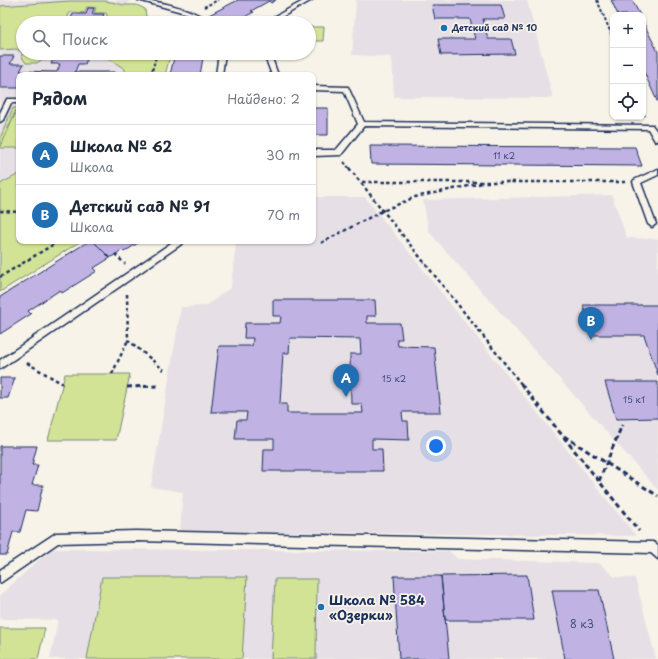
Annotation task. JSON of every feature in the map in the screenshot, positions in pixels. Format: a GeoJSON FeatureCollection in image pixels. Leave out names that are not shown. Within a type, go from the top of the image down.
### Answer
{"type":"FeatureCollection","features":[{"type":"Feature","properties":{"kind":"lane"},"geometry":{"type":"LineString","coordinates":[[140,0],[195,16]]}},
{"type":"Feature","properties":{"kind":"lane"},"geometry":{"type":"LineString","coordinates":[[279,16],[310,0]]}},
{"type":"Feature","properties":{"kind":"lane"},"geometry":{"type":"LineString","coordinates":[[219,72],[221,60]]}},
{"type":"Feature","properties":{"kind":"lane"},"geometry":{"type":"LineString","coordinates":[[269,60],[274,72]]}},
{"type":"Feature","properties":{"kind":"lane"},"geometry":{"type":"LineString","coordinates":[[316,88],[346,89],[362,124]]}},
{"type":"Feature","properties":{"kind":"lane"},"geometry":{"type":"LineString","coordinates":[[0,120],[9,101],[16,101]]}},
{"type":"Feature","properties":{"kind":"lane"},"geometry":{"type":"LineString","coordinates":[[362,124],[650,128],[658,139]]}},
{"type":"Feature","properties":{"kind":"lane"},"geometry":{"type":"LineString","coordinates":[[316,153],[338,153],[362,124]]}},
{"type":"Feature","properties":{"kind":"lane"},"geometry":{"type":"LineString","coordinates":[[652,224],[637,182],[658,172]]}},
{"type":"Feature","properties":{"kind":"lane"},"geometry":{"type":"LineString","coordinates":[[0,365],[176,244]]}},
{"type":"Feature","properties":{"kind":"lane"},"geometry":{"type":"LineString","coordinates":[[0,577],[56,538],[136,536],[655,550]]}},
{"type":"Feature","properties":{"kind":"path"},"geometry":{"type":"LineString","coordinates":[[597,0],[610,31]]}},
{"type":"Feature","properties":{"kind":"path"},"geometry":{"type":"LineString","coordinates":[[152,72],[155,60]]}},
{"type":"Feature","properties":{"kind":"path"},"geometry":{"type":"LineString","coordinates":[[338,153],[655,550]]}},
{"type":"Feature","properties":{"kind":"path"},"geometry":{"type":"LineString","coordinates":[[361,182],[637,182]]}},
{"type":"Feature","properties":{"kind":"path"},"geometry":{"type":"LineString","coordinates":[[321,243],[384,211],[416,197],[488,182]]}},
{"type":"Feature","properties":{"kind":"path"},"geometry":{"type":"LineString","coordinates":[[0,211],[16,212]]}},
{"type":"Feature","properties":{"kind":"path"},"geometry":{"type":"LineString","coordinates":[[0,277],[54,244]]}},
{"type":"Feature","properties":{"kind":"path"},"geometry":{"type":"LineString","coordinates":[[112,374],[128,340],[126,277]]}},
{"type":"Feature","properties":{"kind":"path"},"geometry":{"type":"LineString","coordinates":[[128,340],[164,370]]}},
{"type":"Feature","properties":{"kind":"path"},"geometry":{"type":"LineString","coordinates":[[15,355],[63,384]]}},
{"type":"Feature","properties":{"kind":"path"},"geometry":{"type":"LineString","coordinates":[[127,387],[161,386]]}},
{"type":"Feature","properties":{"kind":"path"},"geometry":{"type":"LineString","coordinates":[[599,481],[622,425]]}},
{"type":"Feature","properties":{"kind":"path"},"geometry":{"type":"LineString","coordinates":[[562,435],[658,496]]}},
{"type":"Feature","properties":{"kind":"shaded area"},"geometry":{"type":"Polygon","coordinates":[[[0,0],[130,0],[124,16],[16,16],[16,60],[118,60],[126,69],[125,72],[16,72],[16,176],[0,184],[0,0]]]}},
{"type":"Feature","properties":{"kind":"shaded area","name":"Детский сад № 10"},"geometry":{"type":"Polygon","coordinates":[[[356,0],[527,0],[553,98],[394,97],[392,57],[352,55],[356,0]]]}},
{"type":"Feature","properties":{"kind":"shaded area"},"geometry":{"type":"Polygon","coordinates":[[[612,195],[627,238],[658,239],[658,490],[429,232],[423,200],[612,195]]]}},
{"type":"Feature","properties":{"kind":"shaded area"},"geometry":{"type":"Polygon","coordinates":[[[316,197],[365,197],[636,536],[180,531],[183,492],[151,487],[181,307],[206,306],[231,287],[236,244],[316,244],[316,197]]]}},
{"type":"Feature","properties":{"kind":"shaded area","name":"Школа № 584 «Озерки»"},"geometry":{"type":"Polygon","coordinates":[[[51,549],[449,551],[458,559],[599,563],[615,577],[635,578],[656,659],[50,659],[58,620],[0,619],[0,595],[51,549]]]}},
{"type":"Feature","properties":{"kind":"green space"},"geometry":{"type":"Polygon","coordinates":[[[69,1],[106,1],[124,5],[137,5],[145,9],[146,16],[107,16],[106,13],[94,13],[96,8],[87,7],[84,13],[70,12],[68,16],[16,16],[16,49],[0,50],[0,6],[69,1]]]}},
{"type":"Feature","properties":{"kind":"green space"},"geometry":{"type":"Polygon","coordinates":[[[316,27],[324,27],[323,41],[316,41],[316,27]]]}},
{"type":"Feature","properties":{"kind":"green space"},"geometry":{"type":"Polygon","coordinates":[[[24,60],[41,60],[37,63],[26,63],[24,60]]]}},
{"type":"Feature","properties":{"kind":"green space"},"geometry":{"type":"Polygon","coordinates":[[[111,60],[169,60],[166,72],[124,72],[125,69],[111,60]]]}},
{"type":"Feature","properties":{"kind":"green space"},"geometry":{"type":"Polygon","coordinates":[[[13,108],[16,108],[0,147],[0,138],[13,108]]]}},
{"type":"Feature","properties":{"kind":"green space"},"geometry":{"type":"Polygon","coordinates":[[[15,114],[16,114],[16,148],[0,148],[15,114]]]}},
{"type":"Feature","properties":{"kind":"green space"},"geometry":{"type":"Polygon","coordinates":[[[16,176],[16,244],[76,244],[0,292],[0,184],[16,176]]]}},
{"type":"Feature","properties":{"kind":"green space"},"geometry":{"type":"Polygon","coordinates":[[[65,374],[130,374],[116,440],[48,440],[65,374]]]}},
{"type":"Feature","properties":{"kind":"green space"},"geometry":{"type":"Polygon","coordinates":[[[102,577],[247,577],[242,659],[87,659],[102,577]]]}},
{"type":"Feature","properties":{"kind":"green space"},"geometry":{"type":"Polygon","coordinates":[[[275,579],[317,579],[316,659],[271,659],[275,579]]]}},
{"type":"Feature","properties":{"kind":"green space"},"geometry":{"type":"Polygon","coordinates":[[[0,628],[45,628],[38,659],[0,659],[0,628]]]}},
{"type":"Feature","properties":{"kind":"building"},"geometry":{"type":"Polygon","coordinates":[[[238,0],[276,0],[271,3],[269,1],[251,11],[254,12],[246,16],[207,16],[238,0]]]}},
{"type":"Feature","properties":{"kind":"building"},"geometry":{"type":"Polygon","coordinates":[[[611,0],[632,0],[638,12],[617,12],[611,0]]]}},
{"type":"Feature","properties":{"kind":"building"},"geometry":{"type":"Polygon","coordinates":[[[432,5],[501,5],[505,19],[483,19],[488,39],[511,39],[515,54],[441,55],[438,39],[475,39],[470,19],[435,19],[432,5]]]}},
{"type":"Feature","properties":{"kind":"building"},"geometry":{"type":"Polygon","coordinates":[[[88,8],[94,8],[92,14],[104,14],[103,16],[72,16],[73,14],[86,14],[88,8]]]}},
{"type":"Feature","properties":{"kind":"building"},"geometry":{"type":"Polygon","coordinates":[[[646,28],[658,52],[658,103],[646,77],[646,28]]]}},
{"type":"Feature","properties":{"kind":"building"},"geometry":{"type":"Polygon","coordinates":[[[0,56],[14,56],[10,64],[24,64],[20,71],[57,72],[16,72],[16,88],[0,88],[0,56]]]}},
{"type":"Feature","properties":{"kind":"building"},"geometry":{"type":"Polygon","coordinates":[[[53,60],[86,60],[85,64],[78,64],[75,72],[57,72],[60,64],[51,64],[53,60]]]}},
{"type":"Feature","properties":{"kind":"building"},"geometry":{"type":"Polygon","coordinates":[[[173,60],[203,60],[201,72],[171,72],[173,60]]]}},
{"type":"Feature","properties":{"kind":"building"},"geometry":{"type":"Polygon","coordinates":[[[316,108],[328,108],[328,135],[316,135],[316,108]]]}},
{"type":"Feature","properties":{"kind":"building"},"geometry":{"type":"Polygon","coordinates":[[[370,146],[635,147],[642,166],[371,164],[370,146]]]}},
{"type":"Feature","properties":{"kind":"building"},"geometry":{"type":"Polygon","coordinates":[[[84,244],[96,244],[110,258],[94,268],[97,271],[62,293],[60,290],[28,311],[31,314],[0,334],[0,297],[84,244]]]}},
{"type":"Feature","properties":{"kind":"building"},"geometry":{"type":"Polygon","coordinates":[[[96,244],[136,244],[124,252],[122,250],[110,258],[96,244]]]}},
{"type":"Feature","properties":{"kind":"building"},"geometry":{"type":"Polygon","coordinates":[[[273,300],[375,300],[376,316],[367,316],[367,323],[400,323],[402,339],[397,339],[398,346],[434,347],[441,412],[402,412],[403,421],[408,421],[409,440],[372,439],[372,449],[382,449],[383,471],[263,471],[264,449],[274,449],[274,439],[235,439],[237,420],[246,420],[247,412],[211,412],[219,346],[252,346],[253,338],[244,338],[245,323],[280,323],[281,316],[273,316],[273,300]],[[290,338],[289,353],[283,353],[280,404],[287,404],[287,413],[363,413],[362,404],[351,404],[350,354],[361,354],[360,339],[290,338]]]}},
{"type":"Feature","properties":{"kind":"building"},"geometry":{"type":"Polygon","coordinates":[[[583,305],[658,305],[658,375],[644,335],[592,335],[583,305]]]}},
{"type":"Feature","properties":{"kind":"building"},"geometry":{"type":"Polygon","coordinates":[[[0,378],[15,378],[8,398],[0,398],[0,378]]]}},
{"type":"Feature","properties":{"kind":"building"},"geometry":{"type":"Polygon","coordinates":[[[605,382],[658,382],[658,418],[616,419],[605,382]]]}},
{"type":"Feature","properties":{"kind":"building"},"geometry":{"type":"Polygon","coordinates":[[[0,446],[37,446],[32,465],[38,465],[32,485],[43,485],[37,511],[26,510],[20,532],[13,532],[7,555],[0,555],[0,446]]]}},
{"type":"Feature","properties":{"kind":"building"},"geometry":{"type":"Polygon","coordinates":[[[527,575],[534,620],[445,620],[441,576],[527,575]]]}},
{"type":"Feature","properties":{"kind":"building"},"geometry":{"type":"Polygon","coordinates":[[[394,576],[441,576],[449,659],[399,659],[394,576]]]}},
{"type":"Feature","properties":{"kind":"building"},"geometry":{"type":"Polygon","coordinates":[[[552,590],[599,590],[614,659],[565,659],[552,590]]]}},
{"type":"Feature","properties":{"kind":"place","name":"Детский сад № 10"},"geometry":{"type":"Point","coordinates":[444,28]}},
{"type":"Feature","properties":{"kind":"place","name":"Детский сад № 91"},"geometry":{"type":"Point","coordinates":[591,340]}},
{"type":"Feature","properties":{"kind":"place","name":"Школа № 62"},"geometry":{"type":"Point","coordinates":[346,397]}},
{"type":"Feature","properties":{"kind":"place","name":"Школа № 584 «Озерки»"},"geometry":{"type":"Point","coordinates":[321,607]}}]}
